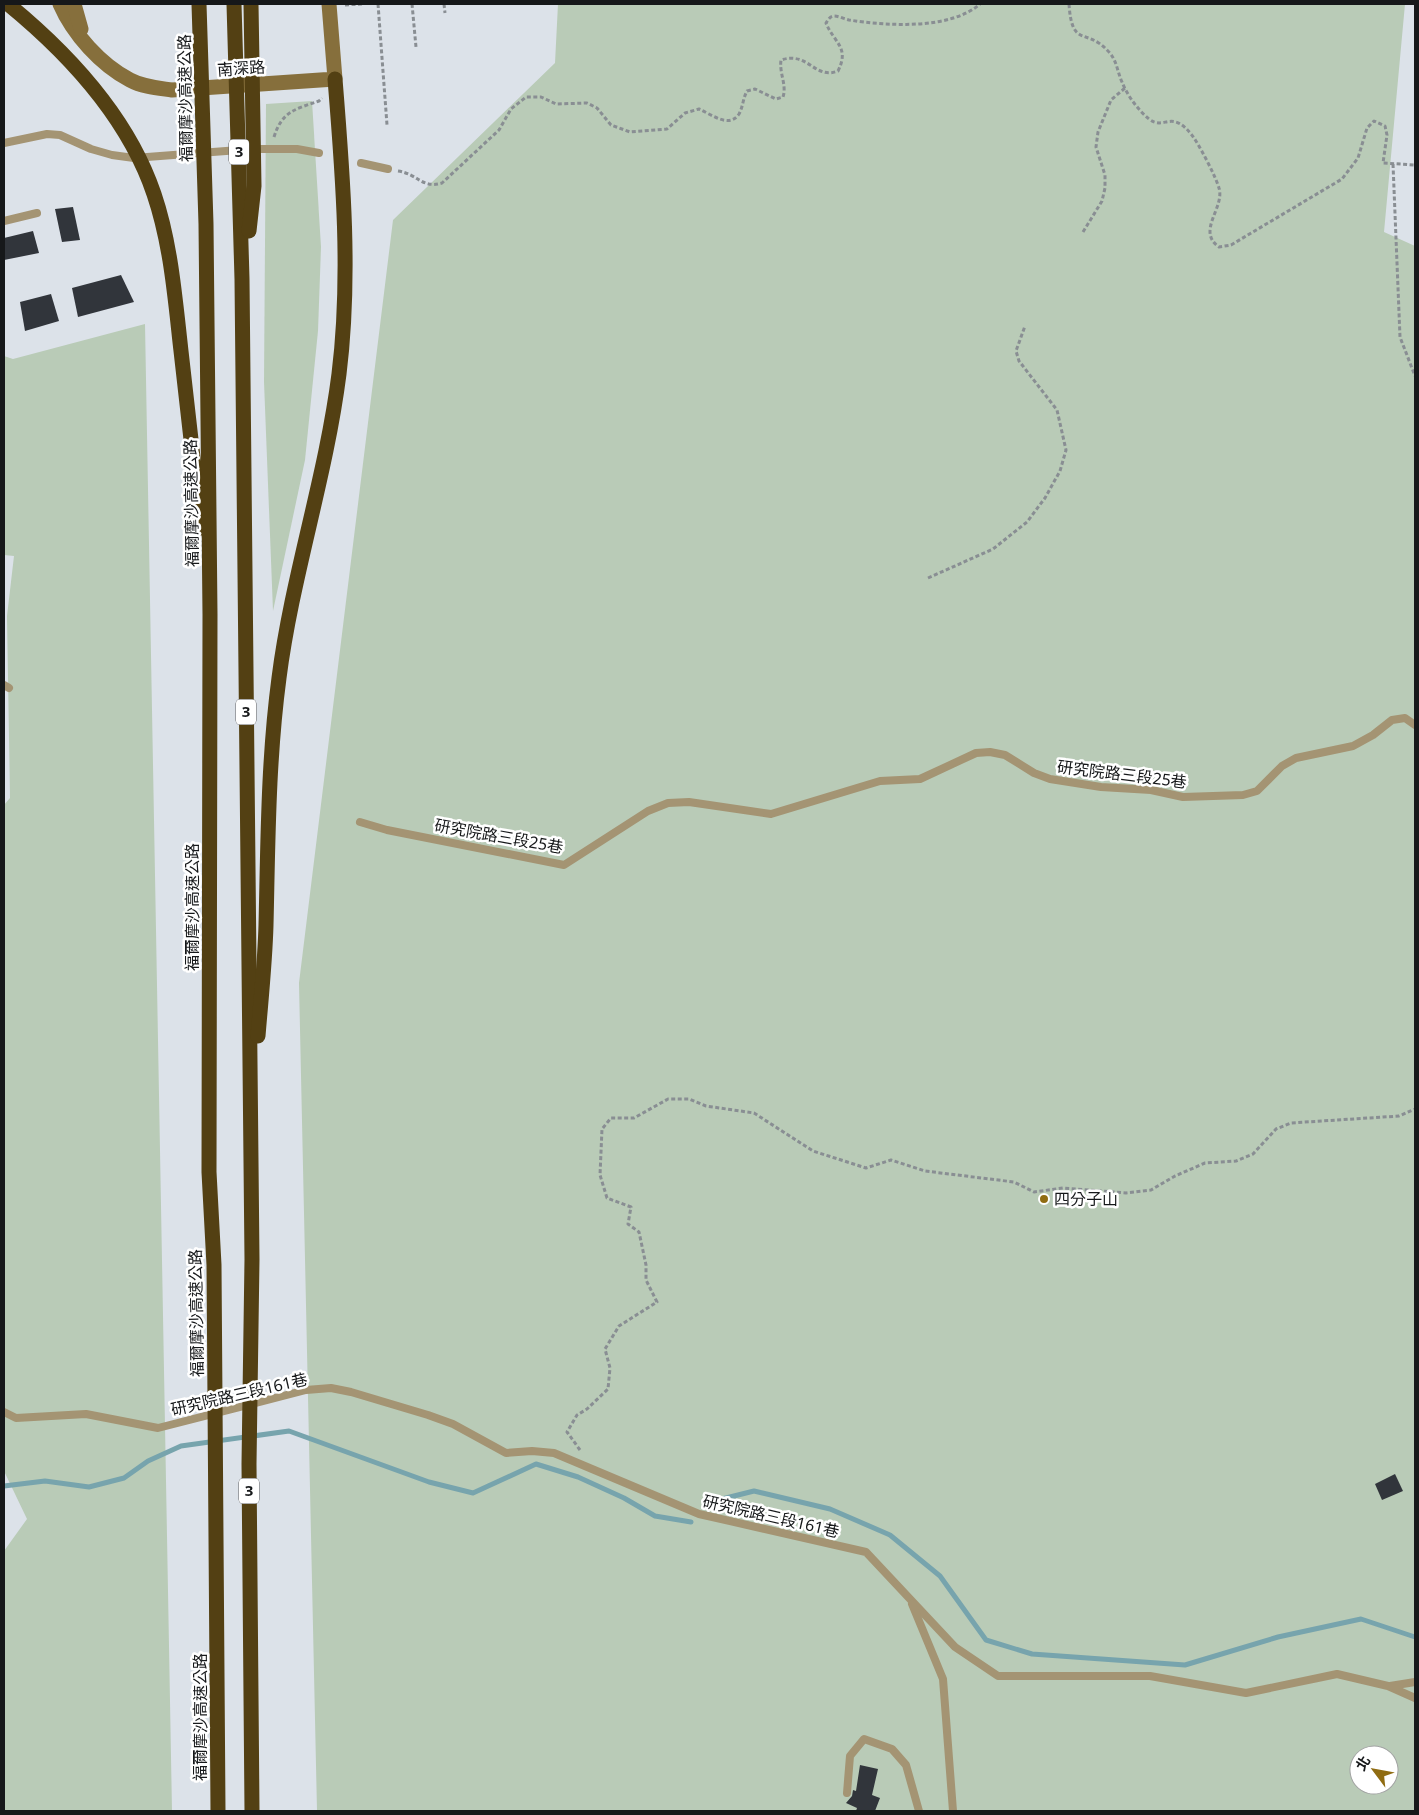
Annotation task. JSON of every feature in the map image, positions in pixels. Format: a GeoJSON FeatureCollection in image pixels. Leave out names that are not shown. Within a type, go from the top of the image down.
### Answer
{"type":"FeatureCollection","features":[{"type":"Feature","properties":{"kind":"highway"},"geometry":{"type":"LineString","coordinates":[[8,4],[40,30],[73,63],[119,123],[154,193],[165,235],[176,307],[210,614]]}},
{"type":"Feature","properties":{"kind":"highway","name":"福爾摩沙高速公路"},"geometry":{"type":"LineString","coordinates":[[200,4],[206,224],[210,614],[209,1172],[214,1264],[218,1811]]}},
{"type":"Feature","properties":{"kind":"highway"},"geometry":{"type":"LineString","coordinates":[[234,4],[244,24]]}},
{"type":"Feature","properties":{"kind":"highway"},"geometry":{"type":"LineString","coordinates":[[244,24],[251,4]]}},
{"type":"Feature","properties":{"kind":"highway","name":"3"},"geometry":{"type":"LineString","coordinates":[[244,24],[254,186],[242,279],[252,1259],[249,1464],[252,1811]]}},
{"type":"Feature","properties":{"kind":"highway"},"geometry":{"type":"LineString","coordinates":[[250,1145],[266,928],[269,776],[279,676],[329,440],[339,372],[345,280],[335,79]]}},
{"type":"Feature","properties":{"kind":"main road","name":"南深路"},"geometry":{"type":"LineString","coordinates":[[60,4],[67,19],[88,46],[110,67],[131,80],[153,88],[172,90],[335,79]]}},
{"type":"Feature","properties":{"kind":"main road","name":"南深路"},"geometry":{"type":"LineString","coordinates":[[74,4],[75,14],[88,46]]}},
{"type":"Feature","properties":{"kind":"main road"},"geometry":{"type":"LineString","coordinates":[[329,4],[335,79]]}},
{"type":"Feature","properties":{"kind":"lane"},"geometry":{"type":"LineString","coordinates":[[4,143],[47,134],[60,135],[92,149],[112,155],[134,158],[271,148],[319,153]]}},
{"type":"Feature","properties":{"kind":"lane"},"geometry":{"type":"LineString","coordinates":[[361,162],[388,169]]}},
{"type":"Feature","properties":{"kind":"lane"},"geometry":{"type":"LineString","coordinates":[[4,221],[36,213]]}},
{"type":"Feature","properties":{"kind":"lane","name":"研究院路三段25巷"},"geometry":{"type":"LineString","coordinates":[[360,822],[387,830],[564,865],[648,811],[668,803],[689,802],[771,814],[880,781],[920,779],[976,753],[990,752],[1006,755],[1034,773],[1067,782],[1101,787],[1151,790],[1183,797],[1243,795],[1257,791],[1282,766],[1296,758],[1353,746],[1373,735],[1392,720],[1405,718],[1415,725]]}},
{"type":"Feature","properties":{"kind":"lane","name":"研究院路三段161巷"},"geometry":{"type":"LineString","coordinates":[[4,1412],[16,1418],[86,1414],[158,1428],[306,1390],[331,1388],[351,1392],[453,1424],[506,1454],[532,1450],[554,1453],[580,1462],[699,1514],[866,1552],[955,1647],[998,1676],[1150,1676],[1246,1693],[1337,1674],[1388,1686],[1415,1698]]}},
{"type":"Feature","properties":{"kind":"lane"},"geometry":{"type":"LineString","coordinates":[[909,1597],[944,1679],[953,1811]]}},
{"type":"Feature","properties":{"kind":"lane"},"geometry":{"type":"LineString","coordinates":[[1388,1686],[1415,1682]]}},
{"type":"Feature","properties":{"kind":"lane"},"geometry":{"type":"LineString","coordinates":[[847,1793],[850,1756],[864,1739],[892,1748],[906,1765],[919,1811]]}},
{"type":"Feature","properties":{"kind":"path"},"geometry":{"type":"LineString","coordinates":[[378,4],[387,125]]}},
{"type":"Feature","properties":{"kind":"path"},"geometry":{"type":"LineString","coordinates":[[412,4],[416,47]]}},
{"type":"Feature","properties":{"kind":"path"},"geometry":{"type":"LineString","coordinates":[[444,4],[445,13]]}},
{"type":"Feature","properties":{"kind":"path"},"geometry":{"type":"LineString","coordinates":[[388,169],[409,172],[417,176],[423,183],[432,186],[442,184],[499,130],[511,109],[526,97],[541,97],[556,104],[586,103],[597,108],[611,125],[630,132],[667,129],[685,113],[699,109],[723,121],[733,119],[739,113],[747,90],[755,89],[776,99],[782,97],[785,90],[780,68],[781,60],[791,57],[800,58],[824,72],[830,74],[838,71],[842,64],[843,51],[826,23],[833,16],[849,20],[907,24],[953,20],[970,12],[980,4]]}},
{"type":"Feature","properties":{"kind":"path"},"geometry":{"type":"LineString","coordinates":[[1069,4],[1070,24],[1074,31],[1108,51],[1116,62],[1125,88],[1150,120],[1158,123],[1181,122],[1193,136],[1220,189],[1210,233],[1212,242],[1219,247],[1230,245],[1342,179],[1358,158],[1368,128],[1374,121],[1385,126],[1387,135],[1384,162],[1415,166]]}},
{"type":"Feature","properties":{"kind":"path"},"geometry":{"type":"LineString","coordinates":[[271,148],[277,127],[288,112],[320,101],[335,79]]}},
{"type":"Feature","properties":{"kind":"path"},"geometry":{"type":"LineString","coordinates":[[1083,232],[1102,201],[1105,188],[1105,175],[1096,147],[1098,132],[1110,100],[1125,88]]}},
{"type":"Feature","properties":{"kind":"path"},"geometry":{"type":"LineString","coordinates":[[1393,164],[1400,337],[1415,376]]}},
{"type":"Feature","properties":{"kind":"path"},"geometry":{"type":"LineString","coordinates":[[928,578],[993,550],[1027,522],[1045,498],[1060,471],[1066,450],[1057,410],[1019,361],[1016,350],[1025,326]]}},
{"type":"Feature","properties":{"kind":"path"},"geometry":{"type":"LineString","coordinates":[[580,1462],[580,1450],[567,1432],[577,1415],[587,1409],[608,1389],[610,1368],[605,1349],[618,1326],[657,1302],[646,1280],[646,1265],[639,1232],[628,1224],[631,1207],[607,1198],[600,1175],[602,1129],[611,1118],[634,1118],[668,1099],[689,1099],[706,1106],[754,1113],[813,1151],[866,1168],[890,1160],[925,1171],[1014,1182],[1034,1192],[1063,1188],[1126,1193],[1151,1190],[1205,1162],[1236,1161],[1257,1150],[1276,1129],[1291,1123],[1399,1116],[1415,1109]]}},
{"type":"Feature","properties":{"kind":"green space"},"geometry":{"type":"Polygon","coordinates":[[[558,4],[1405,4],[1384,232],[1415,246],[1415,1811],[317,1811],[299,983],[393,220],[555,63],[558,4]]]}},
{"type":"Feature","properties":{"kind":"green space"},"geometry":{"type":"Polygon","coordinates":[[[312,101],[321,247],[318,331],[305,460],[273,611],[264,382],[266,104],[312,101]]]}},
{"type":"Feature","properties":{"kind":"green space"},"geometry":{"type":"Polygon","coordinates":[[[145,324],[172,1811],[4,1811],[4,1551],[27,1519],[4,1471],[4,805],[10,798],[7,616],[14,556],[4,555],[4,356],[13,359],[145,324]]]}},
{"type":"Feature","properties":{"kind":"building"},"geometry":{"type":"Polygon","coordinates":[[[73,207],[80,240],[62,242],[55,209],[73,207]]]}},
{"type":"Feature","properties":{"kind":"building"},"geometry":{"type":"Polygon","coordinates":[[[33,231],[39,253],[4,260],[4,238],[33,231]]]}},
{"type":"Feature","properties":{"kind":"building"},"geometry":{"type":"Polygon","coordinates":[[[121,275],[134,302],[78,317],[72,288],[121,275]]]}},
{"type":"Feature","properties":{"kind":"building"},"geometry":{"type":"Polygon","coordinates":[[[51,294],[59,321],[25,331],[20,302],[51,294]]]}},
{"type":"Feature","properties":{"kind":"building"},"geometry":{"type":"Polygon","coordinates":[[[1395,1474],[1403,1491],[1382,1500],[1375,1484],[1395,1474]]]}},
{"type":"Feature","properties":{"kind":"building"},"geometry":{"type":"Polygon","coordinates":[[[860,1765],[878,1769],[872,1795],[880,1798],[875,1811],[856,1811],[857,1808],[846,1803],[852,1796],[853,1790],[856,1791],[860,1765]]]}},
{"type":"Feature","properties":{"kind":"waterway"},"geometry":{"type":"LineString","coordinates":[[4,1486],[45,1481],[89,1487],[124,1478],[148,1461],[181,1446],[289,1431],[429,1482],[473,1493],[536,1464],[578,1477],[624,1498],[655,1516],[691,1522]]}},
{"type":"Feature","properties":{"kind":"waterway"},"geometry":{"type":"LineString","coordinates":[[714,1505],[722,1499],[754,1491],[830,1509],[890,1535],[940,1576],[986,1640],[1032,1654],[1185,1665],[1278,1637],[1361,1619],[1415,1637]]}},
{"type":"Feature","properties":{"kind":"place","name":"四分子山"},"geometry":{"type":"Point","coordinates":[1044,1199]}}]}
